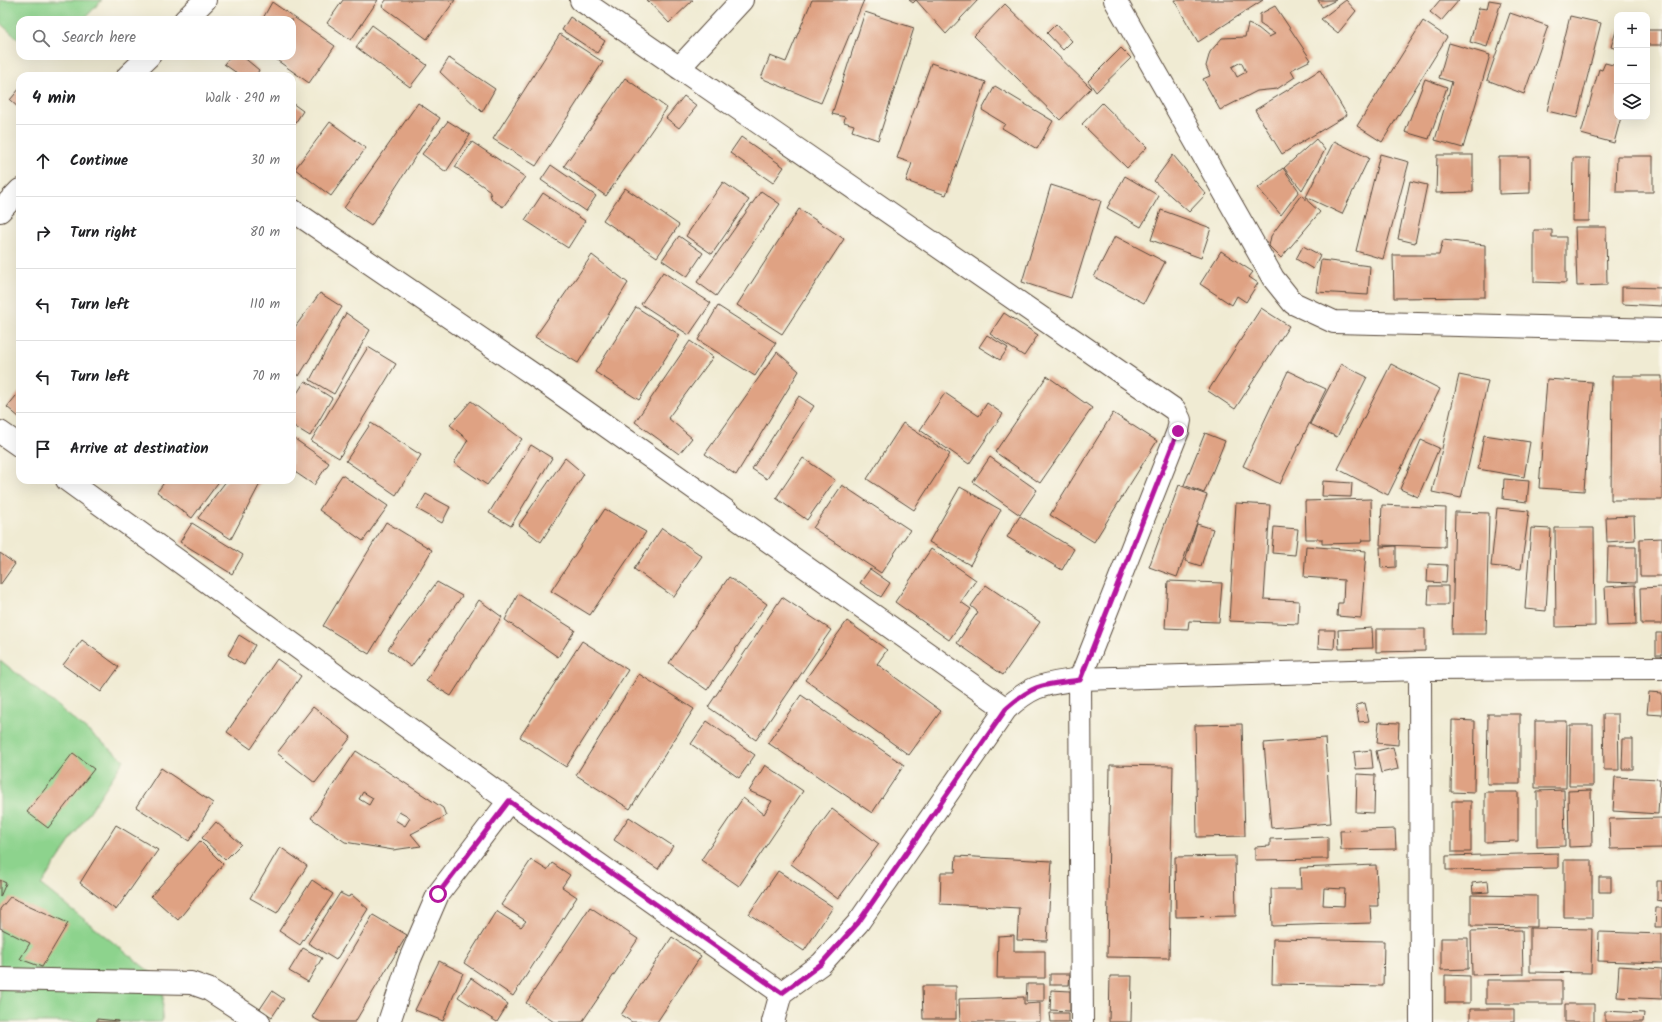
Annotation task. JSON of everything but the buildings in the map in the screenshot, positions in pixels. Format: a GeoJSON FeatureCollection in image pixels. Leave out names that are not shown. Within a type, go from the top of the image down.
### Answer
{"type":"FeatureCollection","features":[{"type":"Feature","properties":{"kind":"street"},"geometry":{"type":"LineString","coordinates":[[189,16],[205,0]]}},
{"type":"Feature","properties":{"kind":"street"},"geometry":{"type":"LineString","coordinates":[[581,0],[1175,410],[1180,420],[1178,431],[1080,680],[1082,1022]]}},
{"type":"Feature","properties":{"kind":"street"},"geometry":{"type":"LineString","coordinates":[[679,68],[742,0]]}},
{"type":"Feature","properties":{"kind":"street"},"geometry":{"type":"LineString","coordinates":[[1115,0],[1273,278],[1293,303],[1334,322],[1662,330]]}},
{"type":"Feature","properties":{"kind":"street"},"geometry":{"type":"LineString","coordinates":[[132,72],[145,60]]}},
{"type":"Feature","properties":{"kind":"street"},"geometry":{"type":"LineString","coordinates":[[0,210],[16,194]]}},
{"type":"Feature","properties":{"kind":"street"},"geometry":{"type":"LineString","coordinates":[[296,213],[537,376],[1006,709]]}},
{"type":"Feature","properties":{"kind":"street"},"geometry":{"type":"LineString","coordinates":[[0,432],[16,443]]}},
{"type":"Feature","properties":{"kind":"street"},"geometry":{"type":"LineString","coordinates":[[73,484],[509,801],[782,993]]}},
{"type":"Feature","properties":{"kind":"street"},"geometry":{"type":"LineString","coordinates":[[773,1022],[782,993],[821,964],[858,923],[1006,709],[1023,694],[1039,685],[1080,680],[1420,669],[1662,668]]}},
{"type":"Feature","properties":{"kind":"street"},"geometry":{"type":"LineString","coordinates":[[1420,669],[1421,1022]]}},
{"type":"Feature","properties":{"kind":"street"},"geometry":{"type":"LineString","coordinates":[[389,1022],[410,959],[438,894],[509,801]]}},
{"type":"Feature","properties":{"kind":"street"},"geometry":{"type":"LineString","coordinates":[[0,979],[191,983],[208,989],[258,1022]]}},
{"type":"Feature","properties":{"kind":"green space"},"geometry":{"type":"Polygon","coordinates":[[[0,0],[102,0],[87,16],[16,16],[16,37],[0,23],[0,0]]]}},
{"type":"Feature","properties":{"kind":"green space"},"geometry":{"type":"Polygon","coordinates":[[[0,660],[124,760],[41,885],[164,983],[162,1022],[0,1022],[0,660]]]}},
{"type":"Feature","properties":{"kind":"route"},"geometry":{"type":"LineString","coordinates":[[438,894],[509,801],[782,993],[821,964],[858,923],[1006,709],[1023,694],[1039,685],[1080,680],[1178,431]]}}]}
